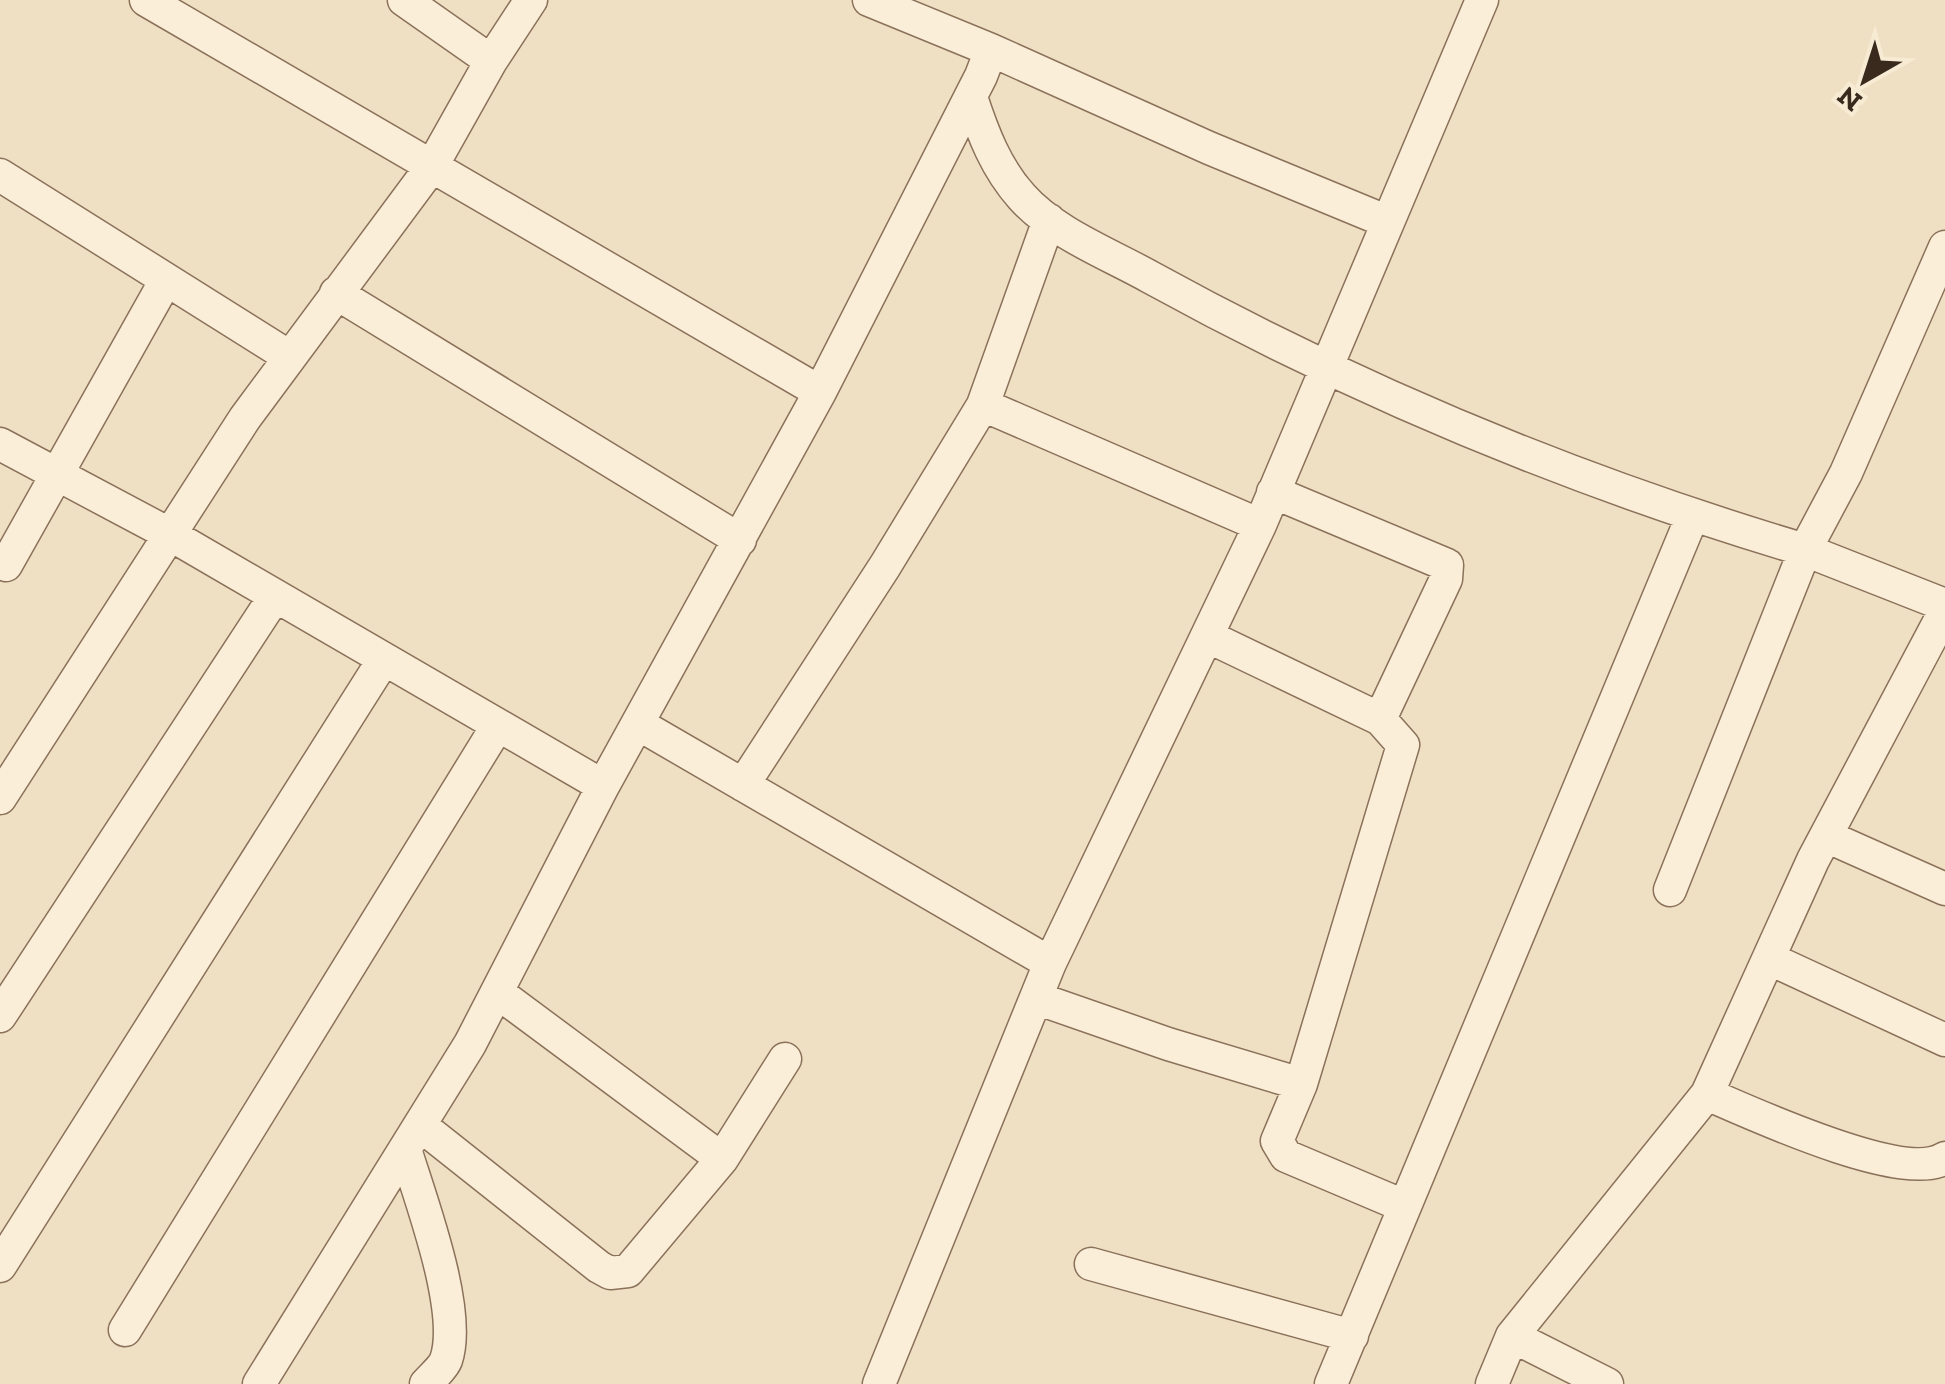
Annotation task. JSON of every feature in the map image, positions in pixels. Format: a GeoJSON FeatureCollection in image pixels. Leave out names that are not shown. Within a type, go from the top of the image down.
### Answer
{"type":"FeatureCollection","features":[{"type":"Feature","properties":{"kind":"street"},"geometry":{"type":"LineString","coordinates":[[146,0],[820,392]]}},
{"type":"Feature","properties":{"kind":"street"},"geometry":{"type":"LineString","coordinates":[[404,0],[491,62]]}},
{"type":"Feature","properties":{"kind":"street"},"geometry":{"type":"LineString","coordinates":[[0,798],[288,356],[432,166],[530,0]]}},
{"type":"Feature","properties":{"kind":"street"},"geometry":{"type":"LineString","coordinates":[[870,0],[924,11],[991,50],[1209,148],[1388,222]]}},
{"type":"Feature","properties":{"kind":"street"},"geometry":{"type":"LineString","coordinates":[[879,1384],[1050,964],[1260,525],[1482,0]]}},
{"type":"Feature","properties":{"kind":"street"},"geometry":{"type":"LineString","coordinates":[[259,1384],[497,992],[603,786],[820,392],[971,98],[991,50]]}},
{"type":"Feature","properties":{"kind":"street"},"geometry":{"type":"LineString","coordinates":[[971,98],[986,143],[1023,199],[1049,220],[1324,370],[1692,517],[1805,550],[1945,608],[1826,836],[1707,1094],[1512,1336],[1492,1384]]}},
{"type":"Feature","properties":{"kind":"street"},"geometry":{"type":"LineString","coordinates":[[0,175],[288,356]]}},
{"type":"Feature","properties":{"kind":"street"},"geometry":{"type":"LineString","coordinates":[[742,785],[885,566],[983,404],[1049,220]]}},
{"type":"Feature","properties":{"kind":"street"},"geometry":{"type":"LineString","coordinates":[[1670,890],[1805,550],[1846,473],[1945,247]]}},
{"type":"Feature","properties":{"kind":"street"},"geometry":{"type":"LineString","coordinates":[[6,565],[166,280]]}},
{"type":"Feature","properties":{"kind":"street"},"geometry":{"type":"LineString","coordinates":[[336,293],[740,540]]}},
{"type":"Feature","properties":{"kind":"street"},"geometry":{"type":"LineString","coordinates":[[983,404],[1260,525]]}},
{"type":"Feature","properties":{"kind":"street"},"geometry":{"type":"LineString","coordinates":[[0,444],[171,535],[603,786]]}},
{"type":"Feature","properties":{"kind":"street"},"geometry":{"type":"LineString","coordinates":[[1274,492],[1447,565],[1446,579],[1380,720]]}},
{"type":"Feature","properties":{"kind":"street"},"geometry":{"type":"LineString","coordinates":[[1331,1384],[1692,517]]}},
{"type":"Feature","properties":{"kind":"street"},"geometry":{"type":"LineString","coordinates":[[0,1016],[276,596]]}},
{"type":"Feature","properties":{"kind":"street"},"geometry":{"type":"LineString","coordinates":[[1207,636],[1380,720],[1400,739],[1403,755],[1301,1084],[1280,1129],[1280,1152],[1404,1206]]}},
{"type":"Feature","properties":{"kind":"street"},"geometry":{"type":"LineString","coordinates":[[0,1266],[384,659]]}},
{"type":"Feature","properties":{"kind":"street"},"geometry":{"type":"LineString","coordinates":[[640,724],[1050,964]]}},
{"type":"Feature","properties":{"kind":"street"},"geometry":{"type":"LineString","coordinates":[[125,1330],[498,726]]}},
{"type":"Feature","properties":{"kind":"street"},"geometry":{"type":"LineString","coordinates":[[1826,836],[1945,889]]}},
{"type":"Feature","properties":{"kind":"street"},"geometry":{"type":"LineString","coordinates":[[1770,959],[1945,1040]]}},
{"type":"Feature","properties":{"kind":"street"},"geometry":{"type":"LineString","coordinates":[[497,992],[722,1159]]}},
{"type":"Feature","properties":{"kind":"street"},"geometry":{"type":"LineString","coordinates":[[1036,998],[1168,1044],[1301,1084]]}},
{"type":"Feature","properties":{"kind":"street"},"geometry":{"type":"LineString","coordinates":[[412,1137],[610,1273],[628,1271],[722,1159],[785,1060]]}},
{"type":"Feature","properties":{"kind":"street"},"geometry":{"type":"LineString","coordinates":[[1707,1094],[1802,1135],[1871,1156],[1918,1164],[1945,1158]]}},
{"type":"Feature","properties":{"kind":"street"},"geometry":{"type":"LineString","coordinates":[[412,1137],[448,1314],[446,1360],[429,1383]]}},
{"type":"Feature","properties":{"kind":"street"},"geometry":{"type":"LineString","coordinates":[[1091,1264],[1352,1336]]}},
{"type":"Feature","properties":{"kind":"street"},"geometry":{"type":"LineString","coordinates":[[1512,1336],[1606,1384]]}}]}
